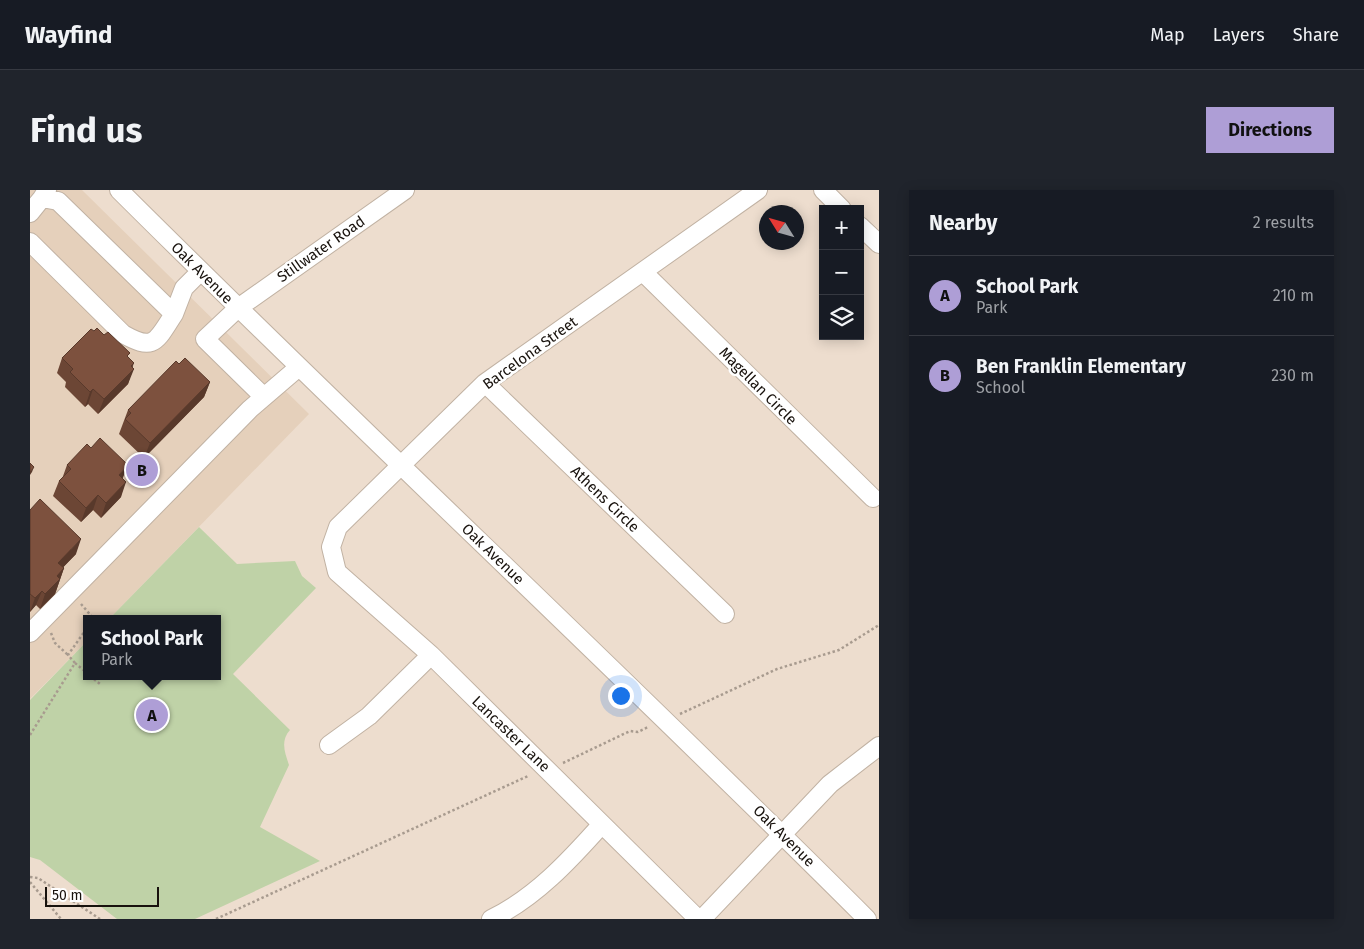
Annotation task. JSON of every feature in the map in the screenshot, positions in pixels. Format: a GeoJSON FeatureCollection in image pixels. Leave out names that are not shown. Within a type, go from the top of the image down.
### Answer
{"type":"FeatureCollection","features":[{"type":"Feature","properties":{"kind":"street","name":"Oak Avenue"},"geometry":{"type":"LineString","coordinates":[[119,190],[238,308],[782,834],[867,919]]}},
{"type":"Feature","properties":{"kind":"street","name":"Stillwater Road"},"geometry":{"type":"LineString","coordinates":[[264,397],[204,339],[238,308],[405,190]]}},
{"type":"Feature","properties":{"kind":"street","name":"Barcelona Street"},"geometry":{"type":"LineString","coordinates":[[332,547],[338,527],[485,384],[644,273],[758,190]]}},
{"type":"Feature","properties":{"kind":"street"},"geometry":{"type":"LineString","coordinates":[[823,190],[838,205]]}},
{"type":"Feature","properties":{"kind":"street"},"geometry":{"type":"LineString","coordinates":[[30,213],[45,194],[58,201],[174,314]]}},
{"type":"Feature","properties":{"kind":"street"},"geometry":{"type":"LineString","coordinates":[[864,230],[879,244]]}},
{"type":"Feature","properties":{"kind":"street"},"geometry":{"type":"LineString","coordinates":[[30,242],[122,334],[139,343],[148,344],[158,339],[174,314],[184,288],[201,271]]}},
{"type":"Feature","properties":{"kind":"street","name":"Magellan Circle"},"geometry":{"type":"LineString","coordinates":[[644,273],[873,498]]}},
{"type":"Feature","properties":{"kind":"street"},"geometry":{"type":"LineString","coordinates":[[30,633],[172,487],[264,397],[299,367]]}},
{"type":"Feature","properties":{"kind":"street","name":"Athens Circle"},"geometry":{"type":"LineString","coordinates":[[485,384],[726,614]]}},
{"type":"Feature","properties":{"kind":"street","name":"Lancaster Lane"},"geometry":{"type":"LineString","coordinates":[[332,547],[337,572],[431,655],[700,919]]}},
{"type":"Feature","properties":{"kind":"street"},"geometry":{"type":"LineString","coordinates":[[330,745],[369,716],[431,655]]}},
{"type":"Feature","properties":{"kind":"street"},"geometry":{"type":"LineString","coordinates":[[700,919],[830,784],[875,755]]}},
{"type":"Feature","properties":{"kind":"street"},"geometry":{"type":"LineString","coordinates":[[491,919],[512,909],[552,876],[602,824]]}},
{"type":"Feature","properties":{"kind":"path"},"geometry":{"type":"LineString","coordinates":[[69,593],[90,615]]}},
{"type":"Feature","properties":{"kind":"path"},"geometry":{"type":"LineString","coordinates":[[676,716],[777,669],[839,650],[879,625]]}},
{"type":"Feature","properties":{"kind":"path"},"geometry":{"type":"LineString","coordinates":[[68,655],[83,634]]}},
{"type":"Feature","properties":{"kind":"path"},"geometry":{"type":"LineString","coordinates":[[61,650],[83,670]]}},
{"type":"Feature","properties":{"kind":"path"},"geometry":{"type":"LineString","coordinates":[[30,736],[75,663]]}},
{"type":"Feature","properties":{"kind":"path"},"geometry":{"type":"LineString","coordinates":[[95,680],[100,684]]}},
{"type":"Feature","properties":{"kind":"path"},"geometry":{"type":"LineString","coordinates":[[556,768],[566,761],[630,731],[638,732],[648,727]]}},
{"type":"Feature","properties":{"kind":"path"},"geometry":{"type":"LineString","coordinates":[[216,919],[528,776]]}},
{"type":"Feature","properties":{"kind":"path"},"geometry":{"type":"LineString","coordinates":[[30,877],[38,878],[100,919]]}},
{"type":"Feature","properties":{"kind":"path"},"geometry":{"type":"LineString","coordinates":[[30,882],[61,919]]}},
{"type":"Feature","properties":{"kind":"shaded area"},"geometry":{"type":"Polygon","coordinates":[[[30,190],[82,190],[309,414],[113,615],[83,615],[83,645],[30,699],[30,190]]]}},
{"type":"Feature","properties":{"kind":"green space"},"geometry":{"type":"Polygon","coordinates":[[[199,527],[237,564],[295,561],[302,576],[316,588],[233,674],[290,730],[284,743],[289,765],[260,827],[320,861],[195,919],[117,919],[40,860],[30,857],[30,700],[83,645],[83,680],[221,680],[221,615],[113,615],[199,527]]]}},
{"type":"Feature","properties":{"kind":"building"},"geometry":{"type":"Polygon","coordinates":[[[97,328],[104,335],[108,332],[130,353],[127,356],[134,363],[131,366],[134,369],[104,399],[93,389],[90,392],[70,372],[73,369],[62,358],[91,329],[94,331],[97,328]]]}},
{"type":"Feature","properties":{"kind":"building"},"geometry":{"type":"Polygon","coordinates":[[[185,358],[210,382],[150,443],[125,419],[131,413],[128,410],[176,361],[179,364],[185,358]]]}},
{"type":"Feature","properties":{"kind":"building"},"geometry":{"type":"Polygon","coordinates":[[[100,438],[128,465],[119,475],[126,482],[106,503],[98,495],[86,508],[59,481],[71,469],[67,465],[87,444],[91,448],[100,438]]]}},
{"type":"Feature","properties":{"kind":"building"},"geometry":{"type":"Polygon","coordinates":[[[30,463],[34,467],[30,472],[30,463]]]}},
{"type":"Feature","properties":{"kind":"building"},"geometry":{"type":"Polygon","coordinates":[[[40,499],[81,539],[58,563],[64,568],[57,576],[60,579],[45,594],[42,591],[35,598],[30,594],[30,510],[40,499]]]}},
{"type":"Feature","properties":{"kind":"place","name":"Ben Franklin Elementary"},"geometry":{"type":"Point","coordinates":[142,470]}},
{"type":"Feature","properties":{"kind":"place","name":"School Park"},"geometry":{"type":"Point","coordinates":[152,715]}}]}
